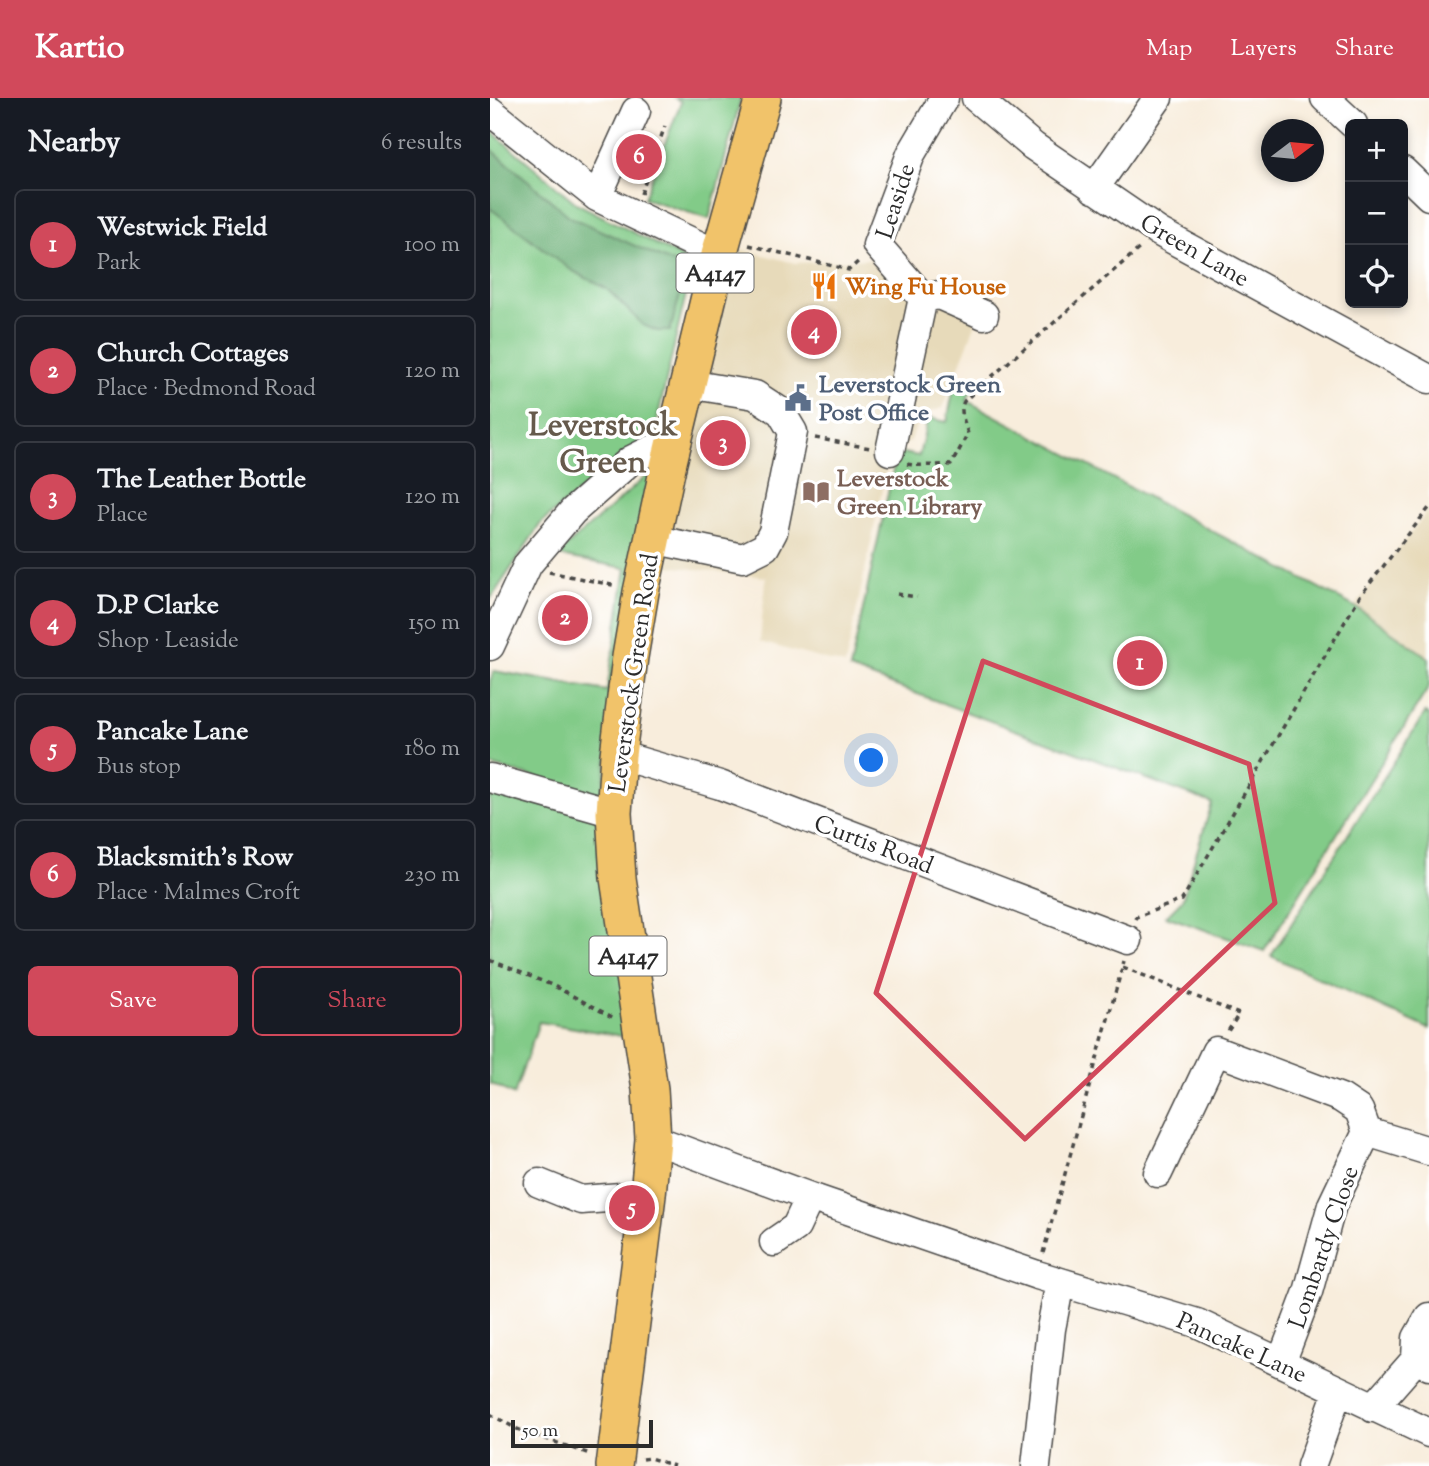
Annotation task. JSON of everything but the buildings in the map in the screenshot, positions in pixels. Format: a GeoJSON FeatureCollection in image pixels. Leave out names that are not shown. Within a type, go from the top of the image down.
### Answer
{"type":"FeatureCollection","features":[{"type":"Feature","properties":{"kind":"main road","name":"Leverstock Green Road"},"geometry":{"type":"LineString","coordinates":[[614,1463],[653,1139],[650,1089],[618,878],[614,813],[618,755],[630,657],[652,539],[722,246],[762,98]]}},
{"type":"Feature","properties":{"kind":"street","name":"Leaside"},"geometry":{"type":"LineString","coordinates":[[922,298],[877,245],[911,154],[944,98]]}},
{"type":"Feature","properties":{"kind":"street","name":"Green Lane"},"geometry":{"type":"LineString","coordinates":[[976,98],[1033,146],[1159,232],[1429,379]]}},
{"type":"Feature","properties":{"kind":"street"},"geometry":{"type":"LineString","coordinates":[[1094,189],[1158,98]]}},
{"type":"Feature","properties":{"kind":"street"},"geometry":{"type":"LineString","coordinates":[[1325,98],[1348,119]]}},
{"type":"Feature","properties":{"kind":"street"},"geometry":{"type":"LineString","coordinates":[[490,111],[597,197],[633,214],[722,246]]}},
{"type":"Feature","properties":{"kind":"street"},"geometry":{"type":"LineString","coordinates":[[597,197],[636,111]]}},
{"type":"Feature","properties":{"kind":"street"},"geometry":{"type":"LineString","coordinates":[[1408,176],[1429,196]]}},
{"type":"Feature","properties":{"kind":"street"},"geometry":{"type":"LineString","coordinates":[[890,452],[922,298],[939,295],[984,315]]}},
{"type":"Feature","properties":{"kind":"street"},"geometry":{"type":"LineString","coordinates":[[652,539],[743,558],[765,547],[773,533],[793,432],[781,412],[755,395],[688,384]]}},
{"type":"Feature","properties":{"kind":"street"},"geometry":{"type":"LineString","coordinates":[[490,646],[528,564],[573,511],[631,460],[652,450],[672,449]]}},
{"type":"Feature","properties":{"kind":"street","name":"Curtis Road"},"geometry":{"type":"LineString","coordinates":[[618,755],[720,785],[1125,954]]}},
{"type":"Feature","properties":{"kind":"street"},"geometry":{"type":"LineString","coordinates":[[490,778],[614,813]]}},
{"type":"Feature","properties":{"kind":"street"},"geometry":{"type":"LineString","coordinates":[[1158,1173],[1216,1051],[1340,1098],[1359,1110],[1367,1132],[1429,1151]]}},
{"type":"Feature","properties":{"kind":"street","name":"Lombardy Close"},"geometry":{"type":"LineString","coordinates":[[1281,1363],[1308,1292],[1332,1205],[1367,1132]]}},
{"type":"Feature","properties":{"kind":"street","name":"Pancake Lane"},"geometry":{"type":"LineString","coordinates":[[653,1139],[810,1197],[1048,1278],[1197,1323],[1429,1433]]}},
{"type":"Feature","properties":{"kind":"street"},"geometry":{"type":"LineString","coordinates":[[539,1183],[582,1200],[648,1195]]}},
{"type":"Feature","properties":{"kind":"street"},"geometry":{"type":"LineString","coordinates":[[774,1242],[796,1227],[810,1197]]}},
{"type":"Feature","properties":{"kind":"street"},"geometry":{"type":"LineString","coordinates":[[1037,1466],[1051,1329],[1048,1278]]}},
{"type":"Feature","properties":{"kind":"street"},"geometry":{"type":"LineString","coordinates":[[1373,1408],[1423,1363],[1417,1338],[1429,1317]]}},
{"type":"Feature","properties":{"kind":"street"},"geometry":{"type":"LineString","coordinates":[[1311,1466],[1338,1391]]}},
{"type":"Feature","properties":{"kind":"path"},"geometry":{"type":"LineString","coordinates":[[633,214],[665,126]]}},
{"type":"Feature","properties":{"kind":"path"},"geometry":{"type":"LineString","coordinates":[[951,465],[968,433],[962,412],[965,400],[1159,232]]}},
{"type":"Feature","properties":{"kind":"path"},"geometry":{"type":"LineString","coordinates":[[722,246],[783,255],[849,270],[877,245]]}},
{"type":"Feature","properties":{"kind":"path"},"geometry":{"type":"LineString","coordinates":[[1048,1278],[1136,917],[1182,900],[1360,596],[1429,508]]}},
{"type":"Feature","properties":{"kind":"path"},"geometry":{"type":"LineString","coordinates":[[528,564],[547,572],[641,592]]}},
{"type":"Feature","properties":{"kind":"path"},"geometry":{"type":"LineString","coordinates":[[897,594],[917,597]]}},
{"type":"Feature","properties":{"kind":"path"},"geometry":{"type":"LineString","coordinates":[[1125,954],[1239,1014],[1216,1051]]}},
{"type":"Feature","properties":{"kind":"path"},"geometry":{"type":"LineString","coordinates":[[490,960],[554,986],[640,1032]]}},
{"type":"Feature","properties":{"kind":"path"},"geometry":{"type":"LineString","coordinates":[[490,1415],[517,1429],[614,1463],[650,1458],[674,1466]]}},
{"type":"Feature","properties":{"kind":"highlighted area"},"geometry":{"type":"Polygon","coordinates":[[[983,661],[1249,764],[1275,903],[1025,1139],[876,993],[983,661]]]}},
{"type":"Feature","properties":{"kind":"shaded area"},"geometry":{"type":"Polygon","coordinates":[[[735,248],[795,263],[873,259],[934,301],[979,315],[943,408],[921,414],[910,442],[890,452],[845,665],[760,642],[766,577],[659,565],[735,248]]]}},
{"type":"Feature","properties":{"kind":"shaded area"},"geometry":{"type":"Polygon","coordinates":[[[1429,509],[1429,658],[1355,606],[1429,509]]]}},
{"type":"Feature","properties":{"kind":"green space"},"geometry":{"type":"Polygon","coordinates":[[[675,98],[741,98],[709,219],[644,198],[681,102],[675,98]]]}},
{"type":"Feature","properties":{"kind":"green space"},"geometry":{"type":"Polygon","coordinates":[[[490,130],[576,203],[693,263],[655,429],[541,523],[490,600],[490,130]]]}},
{"type":"Feature","properties":{"kind":"green space"},"geometry":{"type":"Polygon","coordinates":[[[490,148],[570,217],[687,269],[670,331],[657,331],[643,325],[607,289],[571,270],[490,208],[490,148]]]}},
{"type":"Feature","properties":{"kind":"green space"},"geometry":{"type":"Polygon","coordinates":[[[955,382],[972,388],[967,401],[1359,609],[1429,658],[1429,687],[1264,951],[1166,916],[1182,900],[1212,803],[850,669],[897,452],[919,456],[928,418],[947,422],[955,382]]]}},
{"type":"Feature","properties":{"kind":"green space"},"geometry":{"type":"Polygon","coordinates":[[[651,472],[602,795],[490,765],[490,681],[494,671],[607,691],[626,568],[558,554],[651,472]]]}},
{"type":"Feature","properties":{"kind":"green space"},"geometry":{"type":"Polygon","coordinates":[[[1425,713],[1429,715],[1429,1029],[1271,956],[1425,713]]]}},
{"type":"Feature","properties":{"kind":"green space"},"geometry":{"type":"Polygon","coordinates":[[[490,783],[606,816],[628,1037],[539,1022],[514,1095],[490,1083],[490,783]]]}},
{"type":"Feature","properties":{"kind":"place","name":"Blacksmith's Row"},"geometry":{"type":"Point","coordinates":[639,157]}},
{"type":"Feature","properties":{"kind":"place","name":"Wing Fu House"},"geometry":{"type":"Point","coordinates":[824,286]}},
{"type":"Feature","properties":{"kind":"place","name":"D.P Clarke"},"geometry":{"type":"Point","coordinates":[814,332]}},
{"type":"Feature","properties":{"kind":"place","name":"Leverstock Green Post Office"},"geometry":{"type":"Point","coordinates":[798,398]}},
{"type":"Feature","properties":{"kind":"place","name":"The Leather Bottle"},"geometry":{"type":"Point","coordinates":[723,443]}},
{"type":"Feature","properties":{"kind":"place","name":"Leverstock Green Library"},"geometry":{"type":"Point","coordinates":[816,492]}},
{"type":"Feature","properties":{"kind":"place","name":"Church Cottages"},"geometry":{"type":"Point","coordinates":[565,618]}},
{"type":"Feature","properties":{"kind":"place","name":"Westwick Field"},"geometry":{"type":"Point","coordinates":[1140,663]}},
{"type":"Feature","properties":{"kind":"place","name":"Pancake Lane"},"geometry":{"type":"Point","coordinates":[632,1208]}},
{"type":"Feature","properties":{"kind":"district","name":"Leverstock Green"},"geometry":{"type":"Point","coordinates":[603,442]}}]}
